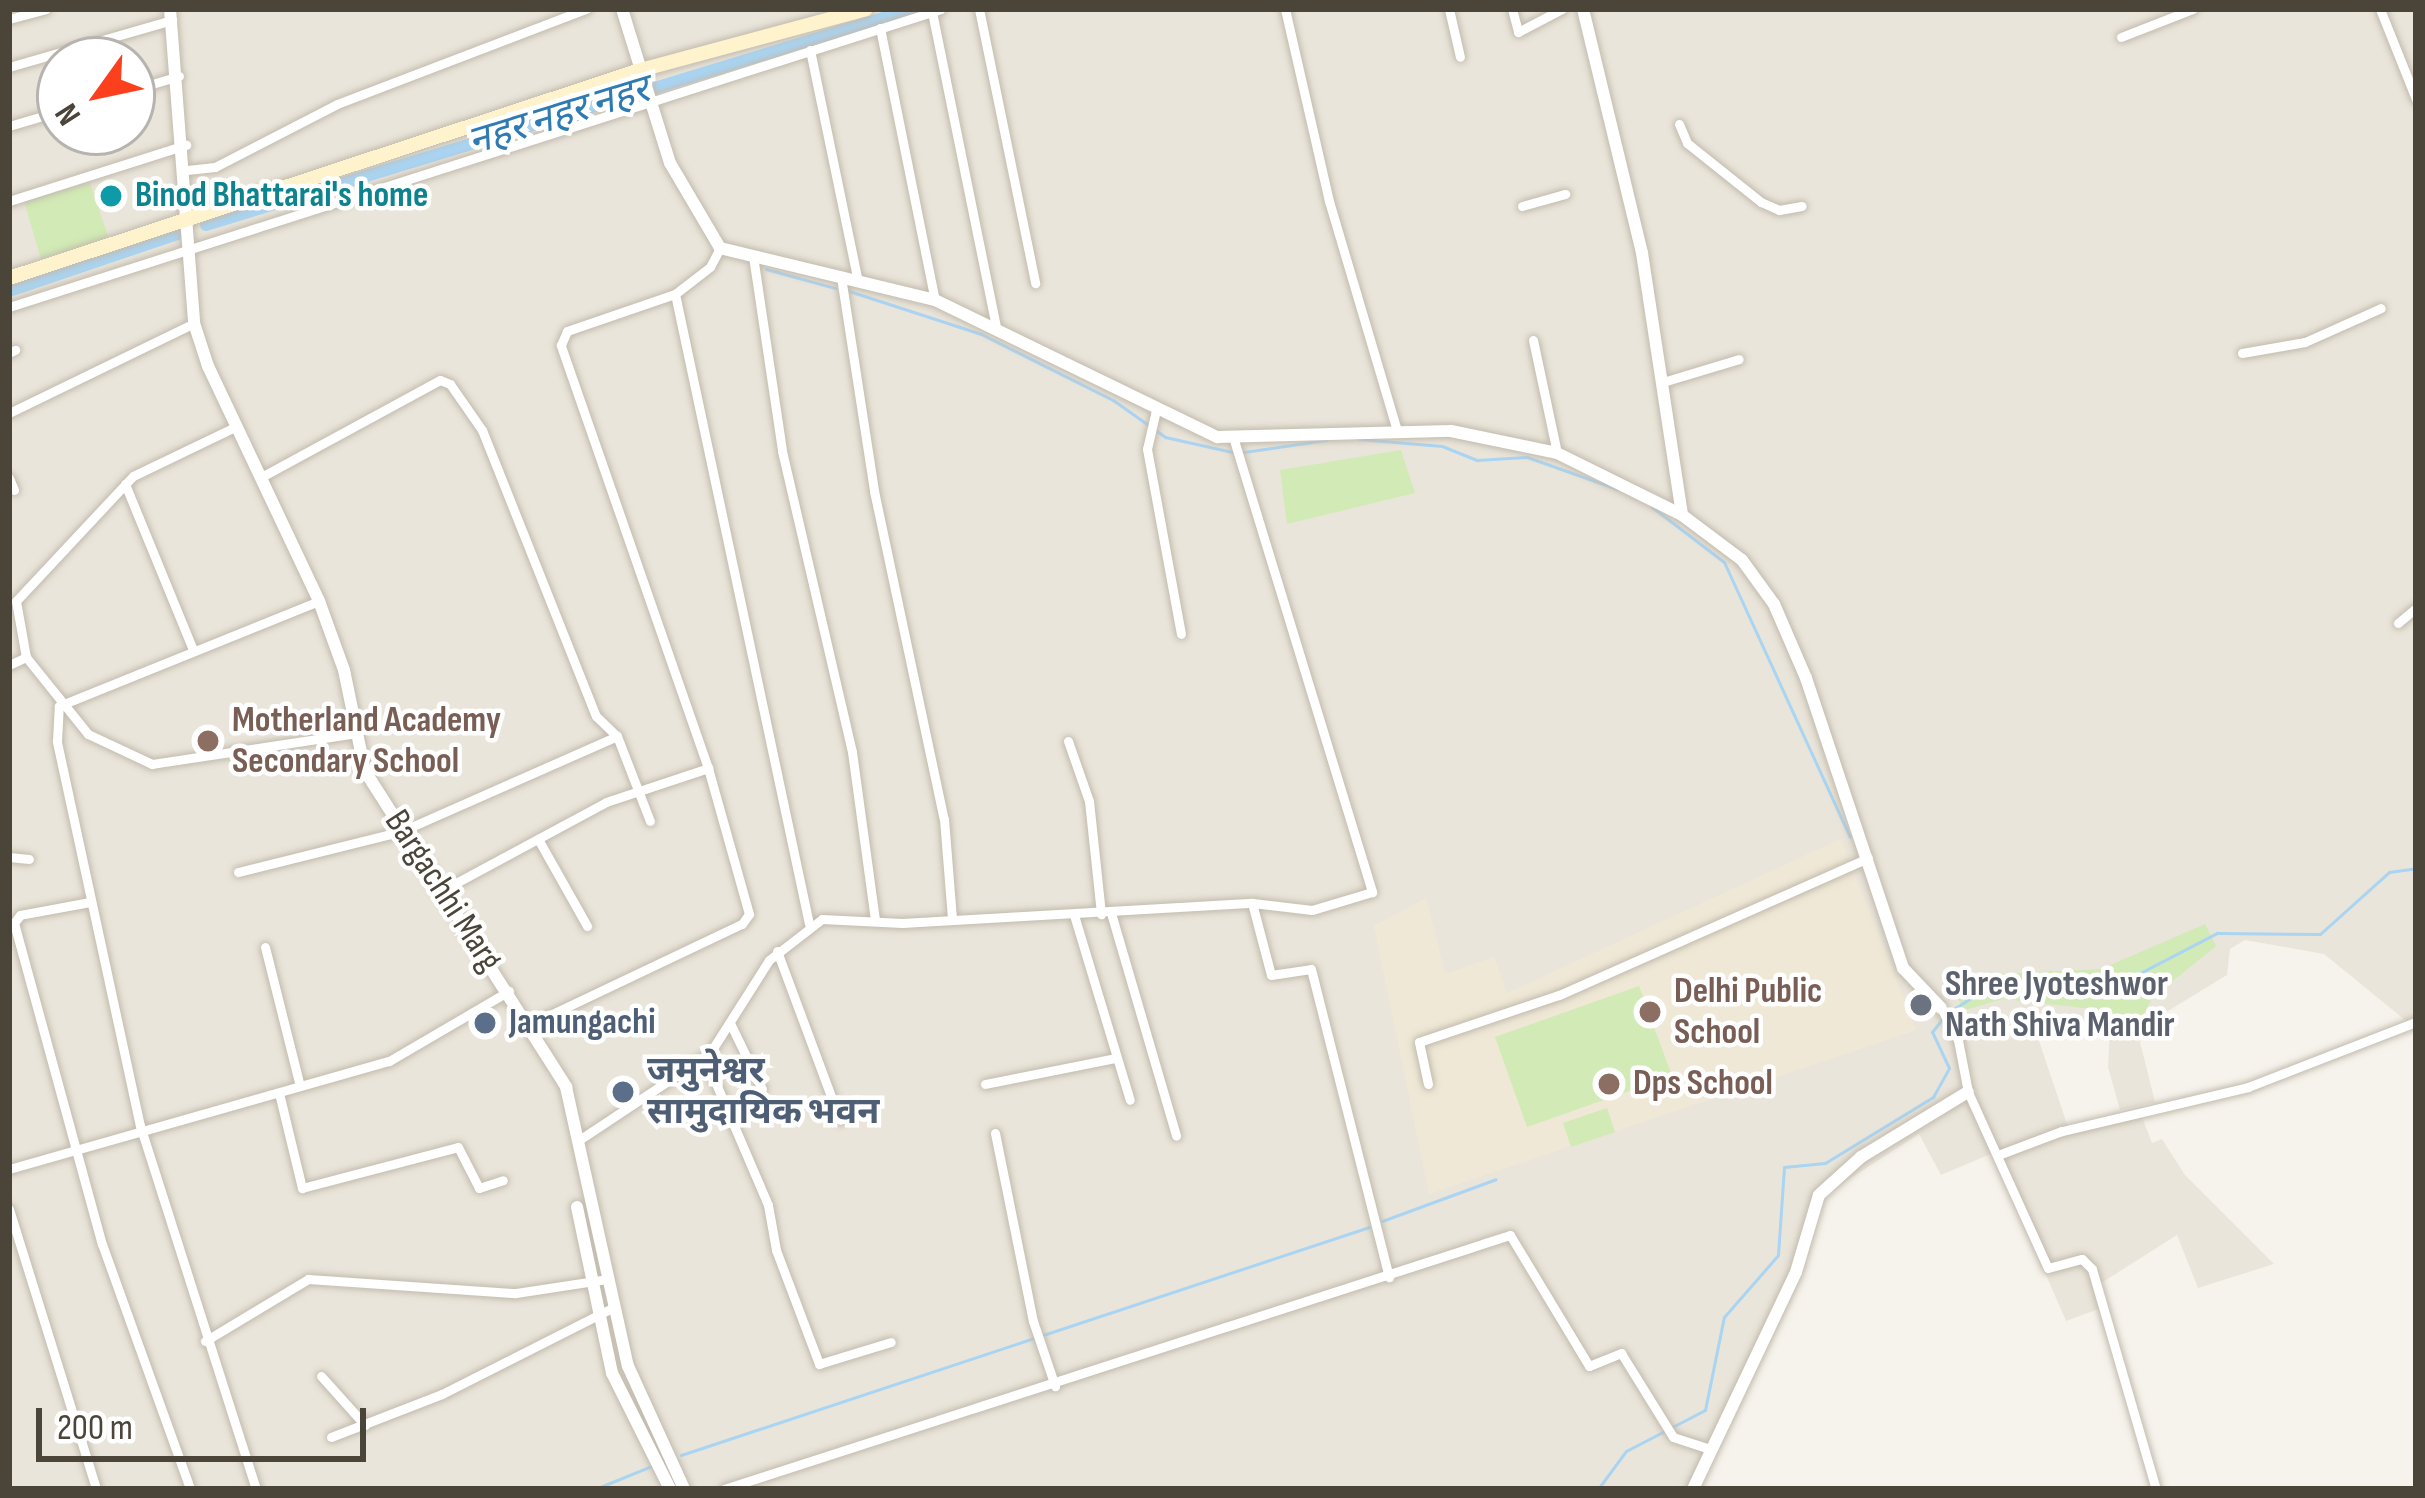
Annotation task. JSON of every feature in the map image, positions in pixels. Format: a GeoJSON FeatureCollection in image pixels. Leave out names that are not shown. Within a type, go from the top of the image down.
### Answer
{"type":"FeatureCollection","features":[{"type":"Feature","properties":{"kind":"main road"},"geometry":{"type":"LineString","coordinates":[[9,278],[192,233],[639,76],[866,9]]}},
{"type":"Feature","properties":{"kind":"street"},"geometry":{"type":"LineString","coordinates":[[9,19],[46,9]]}},
{"type":"Feature","properties":{"kind":"street"},"geometry":{"type":"LineString","coordinates":[[188,170],[215,167],[337,104],[586,9]]}},
{"type":"Feature","properties":{"kind":"street"},"geometry":{"type":"LineString","coordinates":[[622,9],[645,99],[688,201],[720,248],[934,300],[1156,410],[1234,440],[1451,430],[1557,453],[1682,515],[1742,560],[1774,604],[1904,968],[1945,1014],[1968,1093],[2048,1268],[2082,1259],[2092,1269],[2156,1489]]}},
{"type":"Feature","properties":{"kind":"street"},"geometry":{"type":"LineString","coordinates":[[979,9],[1035,284]]}},
{"type":"Feature","properties":{"kind":"street"},"geometry":{"type":"LineString","coordinates":[[1285,9],[1329,201],[1397,430]]}},
{"type":"Feature","properties":{"kind":"street"},"geometry":{"type":"LineString","coordinates":[[1450,9],[1460,57]]}},
{"type":"Feature","properties":{"kind":"street"},"geometry":{"type":"LineString","coordinates":[[1512,9],[1518,32],[1562,9]]}},
{"type":"Feature","properties":{"kind":"street"},"geometry":{"type":"LineString","coordinates":[[1583,9],[1621,152],[1682,515]]}},
{"type":"Feature","properties":{"kind":"street"},"geometry":{"type":"LineString","coordinates":[[2121,37],[2193,9]]}},
{"type":"Feature","properties":{"kind":"street"},"geometry":{"type":"LineString","coordinates":[[2380,9],[2416,99]]}},
{"type":"Feature","properties":{"kind":"street"},"geometry":{"type":"LineString","coordinates":[[9,307],[192,233],[937,10],[996,327]]}},
{"type":"Feature","properties":{"kind":"street"},"geometry":{"type":"LineString","coordinates":[[9,67],[171,14]]}},
{"type":"Feature","properties":{"kind":"street","name":"Bargachhi Marg"},"geometry":{"type":"LineString","coordinates":[[171,14],[188,170],[194,323],[319,601],[365,771],[531,1024],[566,1087],[612,1308],[635,1383],[684,1489]]}},
{"type":"Feature","properties":{"kind":"street"},"geometry":{"type":"LineString","coordinates":[[880,28],[934,300]]}},
{"type":"Feature","properties":{"kind":"street"},"geometry":{"type":"LineString","coordinates":[[810,50],[858,280]]}},
{"type":"Feature","properties":{"kind":"street"},"geometry":{"type":"LineString","coordinates":[[156,83],[179,76]]}},
{"type":"Feature","properties":{"kind":"street"},"geometry":{"type":"LineString","coordinates":[[1679,124],[1687,143],[1761,202],[1779,210],[1802,206]]}},
{"type":"Feature","properties":{"kind":"street"},"geometry":{"type":"LineString","coordinates":[[9,201],[186,145]]}},
{"type":"Feature","properties":{"kind":"street"},"geometry":{"type":"LineString","coordinates":[[1522,206],[1565,194]]}},
{"type":"Feature","properties":{"kind":"street"},"geometry":{"type":"LineString","coordinates":[[531,1024],[742,924],[749,914],[708,768],[561,345],[567,331],[675,294],[710,267],[720,248]]}},
{"type":"Feature","properties":{"kind":"street"},"geometry":{"type":"LineString","coordinates":[[753,256],[782,451],[852,752],[874,920]]}},
{"type":"Feature","properties":{"kind":"street"},"geometry":{"type":"LineString","coordinates":[[841,277],[874,491],[944,819],[952,918]]}},
{"type":"Feature","properties":{"kind":"street"},"geometry":{"type":"LineString","coordinates":[[675,294],[809,924]]}},
{"type":"Feature","properties":{"kind":"street"},"geometry":{"type":"LineString","coordinates":[[2242,353],[2306,342],[2380,308]]}},
{"type":"Feature","properties":{"kind":"street"},"geometry":{"type":"LineString","coordinates":[[9,413],[194,323]]}},
{"type":"Feature","properties":{"kind":"street"},"geometry":{"type":"LineString","coordinates":[[1532,340],[1557,453]]}},
{"type":"Feature","properties":{"kind":"street"},"geometry":{"type":"LineString","coordinates":[[1663,382],[1739,358]]}},
{"type":"Feature","properties":{"kind":"street"},"geometry":{"type":"LineString","coordinates":[[265,475],[440,380],[450,384],[482,430],[596,716],[617,736],[650,820]]}},
{"type":"Feature","properties":{"kind":"street"},"geometry":{"type":"LineString","coordinates":[[1156,410],[1148,449],[1181,634]]}},
{"type":"Feature","properties":{"kind":"street"},"geometry":{"type":"LineString","coordinates":[[238,425],[125,484],[12,600],[26,657],[59,706],[88,734],[152,764],[356,734]]}},
{"type":"Feature","properties":{"kind":"street"},"geometry":{"type":"LineString","coordinates":[[579,1140],[705,1058],[777,951],[809,924],[835,916],[874,920],[1074,916],[1252,903],[1312,910],[1372,892],[1234,440]]}},
{"type":"Feature","properties":{"kind":"street"},"geometry":{"type":"LineString","coordinates":[[9,478],[14,490]]}},
{"type":"Feature","properties":{"kind":"street"},"geometry":{"type":"LineString","coordinates":[[125,484],[193,650]]}},
{"type":"Feature","properties":{"kind":"street"},"geometry":{"type":"LineString","coordinates":[[59,706],[319,601]]}},
{"type":"Feature","properties":{"kind":"street"},"geometry":{"type":"LineString","coordinates":[[2398,623],[2416,608]]}},
{"type":"Feature","properties":{"kind":"street"},"geometry":{"type":"LineString","coordinates":[[9,665],[26,657]]}},
{"type":"Feature","properties":{"kind":"street"},"geometry":{"type":"LineString","coordinates":[[59,706],[57,741],[140,1126],[205,1342],[256,1489]]}},
{"type":"Feature","properties":{"kind":"street"},"geometry":{"type":"LineString","coordinates":[[238,872],[402,831],[617,736]]}},
{"type":"Feature","properties":{"kind":"street"},"geometry":{"type":"LineString","coordinates":[[1067,741],[1089,801],[1106,913],[1176,1136]]}},
{"type":"Feature","properties":{"kind":"street"},"geometry":{"type":"LineString","coordinates":[[441,891],[641,790],[708,768]]}},
{"type":"Feature","properties":{"kind":"street"},"geometry":{"type":"LineString","coordinates":[[538,839],[587,926]]}},
{"type":"Feature","properties":{"kind":"street"},"geometry":{"type":"LineString","coordinates":[[9,857],[29,859]]}},
{"type":"Feature","properties":{"kind":"street"},"geometry":{"type":"LineString","coordinates":[[1428,1084],[1419,1042],[1559,995],[1868,858]]}},
{"type":"Feature","properties":{"kind":"street"},"geometry":{"type":"LineString","coordinates":[[90,902],[14,920],[74,1145],[190,1489]]}},
{"type":"Feature","properties":{"kind":"street"},"geometry":{"type":"LineString","coordinates":[[1252,903],[1271,975],[1310,969],[1389,1277]]}},
{"type":"Feature","properties":{"kind":"street"},"geometry":{"type":"LineString","coordinates":[[1074,916],[1130,1100]]}},
{"type":"Feature","properties":{"kind":"street"},"geometry":{"type":"LineString","coordinates":[[265,947],[300,1085]]}},
{"type":"Feature","properties":{"kind":"street"},"geometry":{"type":"LineString","coordinates":[[777,951],[840,1120]]}},
{"type":"Feature","properties":{"kind":"street"},"geometry":{"type":"LineString","coordinates":[[9,1168],[140,1126],[389,1061],[508,991]]}},
{"type":"Feature","properties":{"kind":"street"},"geometry":{"type":"LineString","coordinates":[[1998,1155],[2248,1087],[2416,1022]]}},
{"type":"Feature","properties":{"kind":"street"},"geometry":{"type":"LineString","coordinates":[[730,1023],[762,1088]]}},
{"type":"Feature","properties":{"kind":"street"},"geometry":{"type":"LineString","coordinates":[[705,1058],[768,1205],[776,1250],[819,1364],[891,1342]]}},
{"type":"Feature","properties":{"kind":"street"},"geometry":{"type":"LineString","coordinates":[[985,1084],[1115,1058]]}},
{"type":"Feature","properties":{"kind":"street"},"geometry":{"type":"LineString","coordinates":[[279,1093],[302,1188],[458,1148],[479,1188],[503,1180]]}},
{"type":"Feature","properties":{"kind":"street"},"geometry":{"type":"LineString","coordinates":[[1693,1489],[1796,1272],[1819,1195],[1861,1157],[1968,1093]]}},
{"type":"Feature","properties":{"kind":"street"},"geometry":{"type":"LineString","coordinates":[[994,1132],[1033,1321],[1055,1386]]}},
{"type":"Feature","properties":{"kind":"street"},"geometry":{"type":"LineString","coordinates":[[577,1207],[612,1373],[670,1489]]}},
{"type":"Feature","properties":{"kind":"street"},"geometry":{"type":"LineString","coordinates":[[9,1209],[96,1489]]}},
{"type":"Feature","properties":{"kind":"street"},"geometry":{"type":"LineString","coordinates":[[724,1489],[1516,1237],[1589,1366],[1623,1354],[1673,1437],[1711,1449]]}},
{"type":"Feature","properties":{"kind":"street"},"geometry":{"type":"LineString","coordinates":[[205,1342],[308,1279],[516,1293],[607,1279]]}},
{"type":"Feature","properties":{"kind":"street"},"geometry":{"type":"LineString","coordinates":[[331,1437],[612,1308]]}},
{"type":"Feature","properties":{"kind":"street"},"geometry":{"type":"LineString","coordinates":[[321,1376],[364,1424]]}},
{"type":"Feature","properties":{"kind":"shaded area"},"geometry":{"type":"Polygon","coordinates":[[[9,9],[2416,9],[2416,1029],[2324,954],[2245,940],[2230,949],[2227,975],[2145,1025],[2140,1042],[2155,1102],[2120,1110],[2108,1067],[2111,1012],[2038,1038],[2069,1130],[2142,1117],[2152,1143],[2162,1139],[2185,1175],[2274,1264],[2198,1288],[2177,1235],[2098,1285],[2104,1307],[2066,1321],[1993,1153],[1941,1175],[1919,1134],[1812,1203],[1798,1258],[1690,1489],[9,1489],[9,9]]]}},
{"type":"Feature","properties":{"kind":"shaded area","name":"Delhi Public School"},"geometry":{"type":"Polygon","coordinates":[[[1841,839],[1916,1030],[1429,1194],[1374,926],[1426,898],[1445,974],[1494,957],[1507,993],[1841,839]]]}},
{"type":"Feature","properties":{"kind":"green space"},"geometry":{"type":"Polygon","coordinates":[[[90,182],[109,239],[41,259],[24,201],[90,182]]]}},
{"type":"Feature","properties":{"kind":"green space"},"geometry":{"type":"Polygon","coordinates":[[[1401,450],[1415,493],[1287,524],[1280,470],[1401,450]]]}},
{"type":"Feature","properties":{"kind":"green space"},"geometry":{"type":"Polygon","coordinates":[[[2205,924],[2216,946],[2153,997],[2138,1024],[2103,1010],[2003,999],[1965,1010],[1954,993],[1978,975],[2101,969],[2205,924]]]}},
{"type":"Feature","properties":{"kind":"green space"},"geometry":{"type":"Polygon","coordinates":[[[1639,986],[1672,1076],[1527,1127],[1495,1037],[1639,986]]]}},
{"type":"Feature","properties":{"kind":"green space"},"geometry":{"type":"Polygon","coordinates":[[[1607,1108],[1615,1132],[1571,1147],[1563,1123],[1607,1108]]]}},
{"type":"Feature","properties":{"kind":"waterway","name":"नहर नहर नहर"},"geometry":{"type":"LineString","coordinates":[[206,225],[913,9]]}},
{"type":"Feature","properties":{"kind":"waterway","name":"नहर नहर नहर"},"geometry":{"type":"LineString","coordinates":[[9,291],[180,233]]}},
{"type":"Feature","properties":{"kind":"waterway"},"geometry":{"type":"LineString","coordinates":[[766,269],[835,288]]}},
{"type":"Feature","properties":{"kind":"waterway"},"geometry":{"type":"LineString","coordinates":[[849,291],[981,334],[1113,400],[1165,437],[1232,452]]}},
{"type":"Feature","properties":{"kind":"waterway"},"geometry":{"type":"LineString","coordinates":[[1359,439],[1442,446],[1477,460],[1527,457],[1617,489]]}},
{"type":"Feature","properties":{"kind":"waterway"},"geometry":{"type":"LineString","coordinates":[[1244,452],[1326,440]]}},
{"type":"Feature","properties":{"kind":"waterway"},"geometry":{"type":"LineString","coordinates":[[1652,507],[1724,562],[1850,837]]}},
{"type":"Feature","properties":{"kind":"waterway"},"geometry":{"type":"LineString","coordinates":[[1949,1012],[1993,984],[2117,985],[2217,933],[2320,934],[2389,872],[2416,868]]}},
{"type":"Feature","properties":{"kind":"waterway"},"geometry":{"type":"LineString","coordinates":[[1598,1489],[1626,1451],[1705,1410],[1724,1317],[1778,1255],[1784,1167],[1825,1163],[1933,1097],[1949,1068],[1932,1032],[1942,1019]]}},
{"type":"Feature","properties":{"kind":"waterway"},"geometry":{"type":"LineString","coordinates":[[1382,1221],[1496,1179]]}},
{"type":"Feature","properties":{"kind":"waterway"},"geometry":{"type":"LineString","coordinates":[[681,1455],[1369,1227]]}},
{"type":"Feature","properties":{"kind":"waterway"},"geometry":{"type":"LineString","coordinates":[[595,1489],[654,1465]]}},
{"type":"Feature","properties":{"kind":"place","name":"Binod Bhattarai's home"},"geometry":{"type":"Point","coordinates":[111,196]}},
{"type":"Feature","properties":{"kind":"place","name":"Motherland Academy Secondary School"},"geometry":{"type":"Point","coordinates":[208,741]}},
{"type":"Feature","properties":{"kind":"place","name":"Shree Jyoteshwor Nath Shiva Mandir"},"geometry":{"type":"Point","coordinates":[1921,1005]}},
{"type":"Feature","properties":{"kind":"place","name":"Delhi Public School"},"geometry":{"type":"Point","coordinates":[1650,1012]}},
{"type":"Feature","properties":{"kind":"place","name":"Jamungachi"},"geometry":{"type":"Point","coordinates":[485,1023]}},
{"type":"Feature","properties":{"kind":"place","name":"Dps School"},"geometry":{"type":"Point","coordinates":[1609,1084]}},
{"type":"Feature","properties":{"kind":"place","name":"जमुनेश्वर सामुदायिक भवन"},"geometry":{"type":"Point","coordinates":[623,1092]}}]}
